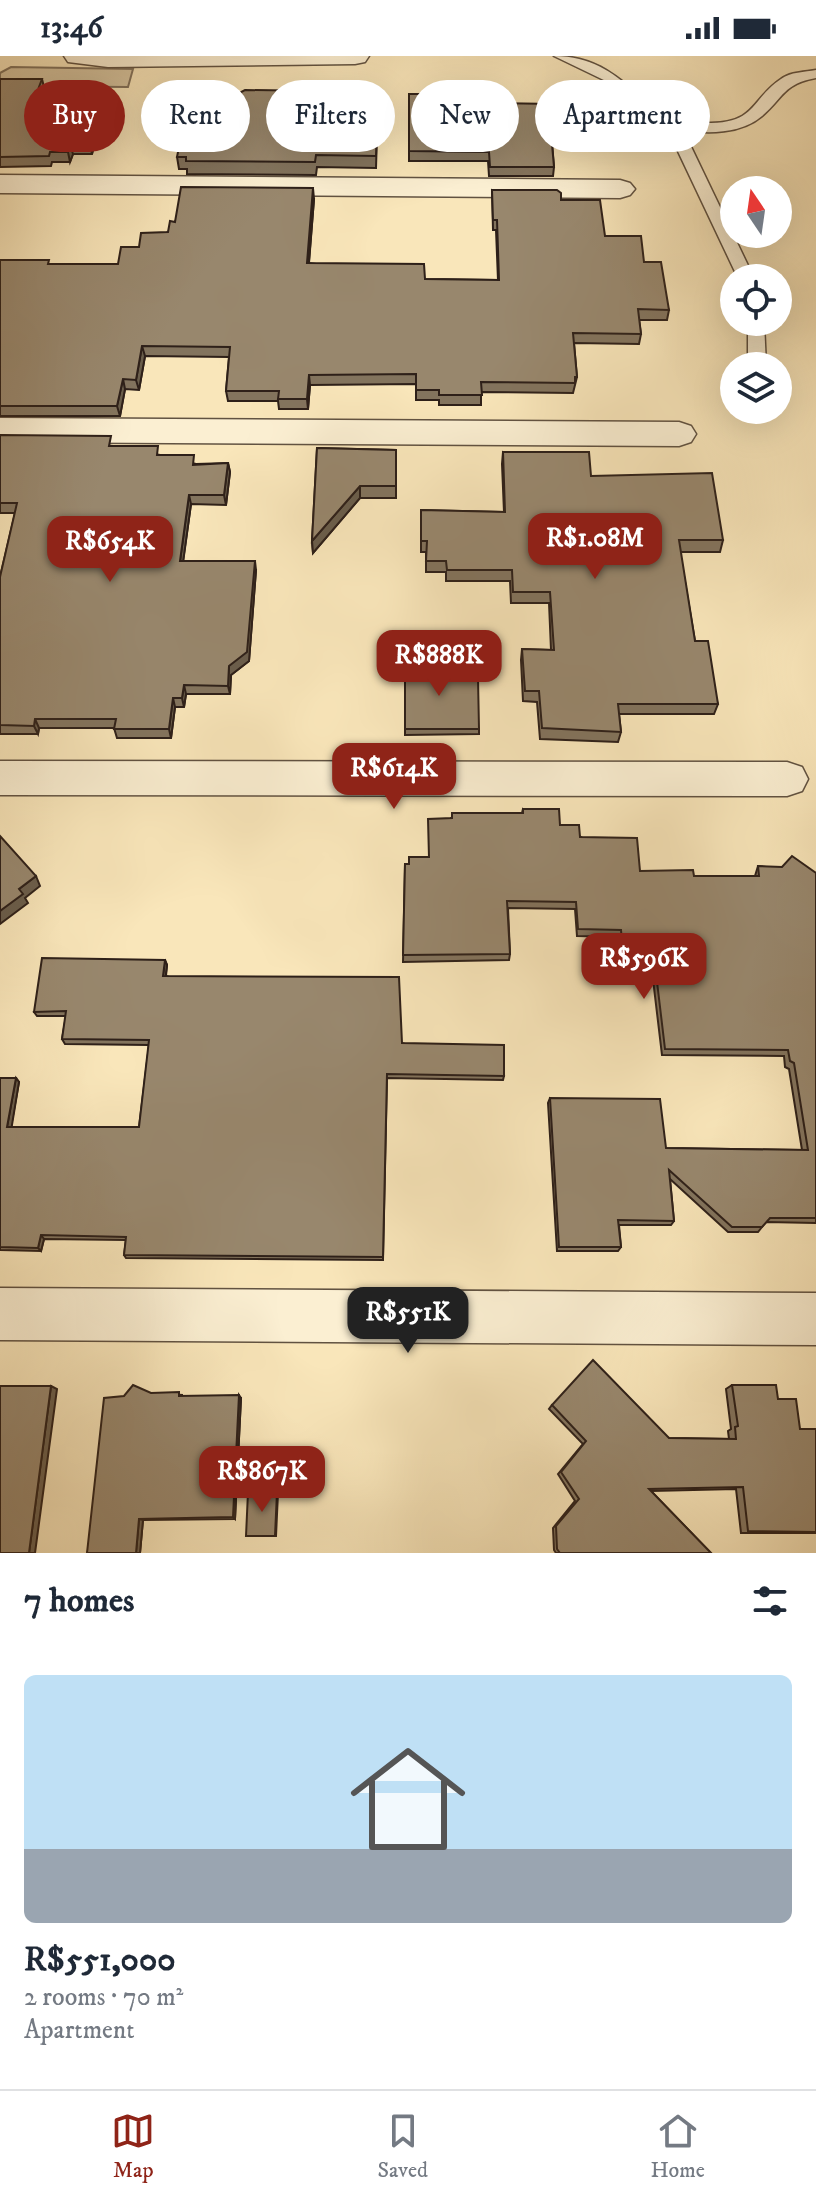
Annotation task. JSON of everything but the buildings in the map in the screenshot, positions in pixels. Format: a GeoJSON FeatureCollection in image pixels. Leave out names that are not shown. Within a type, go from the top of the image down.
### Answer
{"type":"FeatureCollection","features":[{"type":"Feature","properties":{"kind":"street"},"geometry":{"type":"LineString","coordinates":[[78,56],[355,56]]}},
{"type":"Feature","properties":{"kind":"street"},"geometry":{"type":"LineString","coordinates":[[0,184],[620,189]]}},
{"type":"Feature","properties":{"kind":"street"},"geometry":{"type":"LineString","coordinates":[[0,430],[679,434]]}},
{"type":"Feature","properties":{"kind":"street"},"geometry":{"type":"LineString","coordinates":[[0,778],[787,779]]}},
{"type":"Feature","properties":{"kind":"street"},"geometry":{"type":"LineString","coordinates":[[0,1314],[816,1319]]}},
{"type":"Feature","properties":{"kind":"lane"},"geometry":{"type":"LineString","coordinates":[[561,56],[615,80]]}},
{"type":"Feature","properties":{"kind":"lane"},"geometry":{"type":"LineString","coordinates":[[710,127],[743,123],[761,111],[783,83],[816,74]]}},
{"type":"Feature","properties":{"kind":"lane"},"geometry":{"type":"LineString","coordinates":[[783,83],[816,85]]}},
{"type":"Feature","properties":{"kind":"lane"},"geometry":{"type":"LineString","coordinates":[[686,152],[739,264]]}},
{"type":"Feature","properties":{"kind":"shaded area"},"geometry":{"type":"Polygon","coordinates":[[[11,67],[133,69],[128,87],[125,87],[125,80],[24,80],[24,86],[0,86],[0,73],[11,67]]]}}]}
